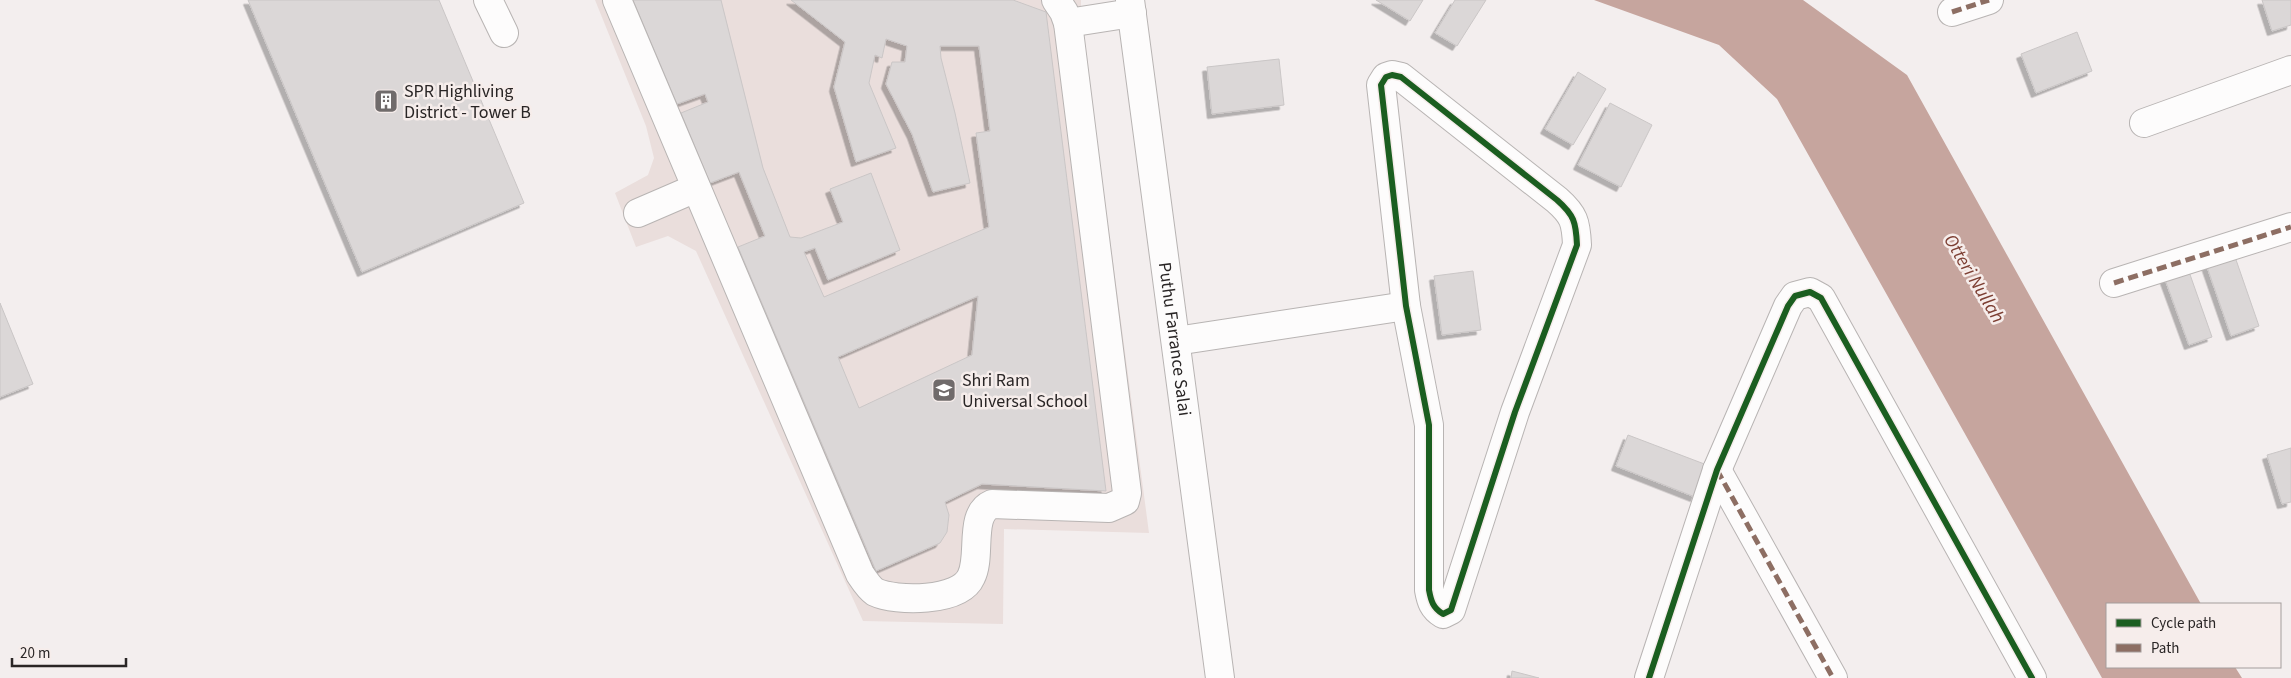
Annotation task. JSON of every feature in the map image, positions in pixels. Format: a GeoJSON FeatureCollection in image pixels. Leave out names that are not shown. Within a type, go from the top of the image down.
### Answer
{"type":"FeatureCollection","features":[{"type":"Feature","properties":{"kind":"street"},"geometry":{"type":"LineString","coordinates":[[488,0],[504,33]]}},
{"type":"Feature","properties":{"kind":"street"},"geometry":{"type":"LineString","coordinates":[[617,0],[860,574],[872,590],[883,595],[926,598],[952,593],[966,586],[972,576],[977,555],[979,517],[984,507],[992,504],[1109,508],[1125,501],[1127,493],[1062,11],[1131,6]]}},
{"type":"Feature","properties":{"kind":"street"},"geometry":{"type":"LineString","coordinates":[[1952,12],[1989,0]]}},
{"type":"Feature","properties":{"kind":"street","name":"Puthu Farrance Salai"},"geometry":{"type":"LineString","coordinates":[[1131,6],[1220,678]]}},
{"type":"Feature","properties":{"kind":"street"},"geometry":{"type":"LineString","coordinates":[[2144,122],[2291,70]]}},
{"type":"Feature","properties":{"kind":"street"},"geometry":{"type":"LineString","coordinates":[[1392,75],[1402,77],[1557,200],[1570,212],[1576,226],[1577,245],[1515,412],[1451,610],[1443,614],[1436,610],[1432,604],[1428,590],[1429,424],[1406,306],[1381,85],[1386,77],[1392,75]]}},
{"type":"Feature","properties":{"kind":"street"},"geometry":{"type":"LineString","coordinates":[[638,213],[696,188]]}},
{"type":"Feature","properties":{"kind":"street"},"geometry":{"type":"LineString","coordinates":[[2114,284],[2291,227]]}},
{"type":"Feature","properties":{"kind":"street"},"geometry":{"type":"LineString","coordinates":[[1649,678],[1717,470],[1788,306],[1796,296],[1810,292],[1821,298],[2032,678]]}},
{"type":"Feature","properties":{"kind":"street"},"geometry":{"type":"LineString","coordinates":[[1176,341],[1406,306]]}},
{"type":"Feature","properties":{"kind":"street"},"geometry":{"type":"LineString","coordinates":[[1717,470],[1833,678]]}},
{"type":"Feature","properties":{"kind":"shaded area","name":"Shri Ram Universal School"},"geometry":{"type":"Polygon","coordinates":[[[595,0],[1081,0],[1081,21],[1149,533],[1004,529],[1003,624],[863,621],[696,251],[668,236],[636,247],[615,193],[648,175],[654,158],[646,126],[595,0]]]}},
{"type":"Feature","properties":{"kind":"water","name":"Otteri Nullah"},"geometry":{"type":"Polygon","coordinates":[[[1594,0],[1803,0],[1907,75],[2200,603],[2106,603],[2106,668],[2236,668],[2242,678],[2102,678],[1777,99],[1719,45],[1594,0]]]}},
{"type":"Feature","properties":{"kind":"building","name":"SPR Highliving District - Tower B"},"geometry":{"type":"Polygon","coordinates":[[[248,0],[439,0],[524,203],[362,272],[248,0]]]}},
{"type":"Feature","properties":{"kind":"building"},"geometry":{"type":"Polygon","coordinates":[[[633,0],[721,0],[763,168],[790,237],[801,238],[843,222],[830,189],[871,173],[900,250],[828,280],[815,248],[804,252],[824,297],[989,227],[976,133],[990,131],[979,46],[940,46],[941,58],[970,183],[933,192],[912,134],[886,84],[892,62],[905,62],[907,46],[886,39],[882,58],[875,55],[869,83],[896,148],[856,162],[834,87],[845,42],[791,0],[1013,0],[1046,12],[1106,491],[982,484],[945,502],[949,515],[947,532],[940,543],[876,571],[738,247],[765,236],[739,172],[710,183],[681,113],[708,102],[705,94],[677,104],[633,0]],[[978,296],[838,357],[859,408],[972,355],[978,296]]]}},
{"type":"Feature","properties":{"kind":"building"},"geometry":{"type":"Polygon","coordinates":[[[1376,0],[1423,0],[1410,21],[1376,0]]]}},
{"type":"Feature","properties":{"kind":"building"},"geometry":{"type":"Polygon","coordinates":[[[1455,0],[1486,0],[1457,46],[1435,33],[1455,0]]]}},
{"type":"Feature","properties":{"kind":"building"},"geometry":{"type":"Polygon","coordinates":[[[2262,0],[2291,0],[2291,25],[2272,31],[2262,0]]]}},
{"type":"Feature","properties":{"kind":"building"},"geometry":{"type":"Polygon","coordinates":[[[2077,32],[2092,71],[2036,93],[2021,54],[2077,32]]]}},
{"type":"Feature","properties":{"kind":"building"},"geometry":{"type":"Polygon","coordinates":[[[1279,59],[1284,105],[1212,114],[1207,67],[1279,59]]]}},
{"type":"Feature","properties":{"kind":"building"},"geometry":{"type":"Polygon","coordinates":[[[1578,72],[1606,89],[1573,145],[1545,129],[1578,72]]]}},
{"type":"Feature","properties":{"kind":"building"},"geometry":{"type":"Polygon","coordinates":[[[1610,103],[1652,125],[1621,187],[1578,165],[1610,103]]]}},
{"type":"Feature","properties":{"kind":"building"},"geometry":{"type":"Polygon","coordinates":[[[2234,254],[2259,326],[2231,336],[2206,264],[2234,254]]]}},
{"type":"Feature","properties":{"kind":"building"},"geometry":{"type":"Polygon","coordinates":[[[2187,266],[2212,337],[2189,345],[2163,274],[2187,266]]]}},
{"type":"Feature","properties":{"kind":"building"},"geometry":{"type":"Polygon","coordinates":[[[1473,271],[1481,330],[1442,335],[1434,276],[1473,271]]]}},
{"type":"Feature","properties":{"kind":"building"},"geometry":{"type":"Polygon","coordinates":[[[0,303],[33,384],[0,397],[0,303]]]}},
{"type":"Feature","properties":{"kind":"building"},"geometry":{"type":"Polygon","coordinates":[[[1628,435],[1707,465],[1695,497],[1616,466],[1628,435]]]}},
{"type":"Feature","properties":{"kind":"building"},"geometry":{"type":"Polygon","coordinates":[[[2291,448],[2291,502],[2282,504],[2267,455],[2291,448]]]}},
{"type":"Feature","properties":{"kind":"building"},"geometry":{"type":"Polygon","coordinates":[[[1512,671],[1539,678],[1511,678],[1512,671]]]}},
{"type":"Feature","properties":{"kind":"marked path"},"geometry":{"type":"LineString","coordinates":[[1952,12],[1989,0]]}},
{"type":"Feature","properties":{"kind":"marked path"},"geometry":{"type":"LineString","coordinates":[[2114,283],[2291,227]]}},
{"type":"Feature","properties":{"kind":"marked path"},"geometry":{"type":"LineString","coordinates":[[1717,470],[1833,678]]}},
{"type":"Feature","properties":{"kind":"cycle path"},"geometry":{"type":"LineString","coordinates":[[1392,75],[1401,77],[1557,200],[1571,215],[1577,237],[1577,245],[1515,412],[1451,610],[1443,614],[1433,604],[1429,590],[1429,425],[1406,306],[1381,85],[1386,77],[1392,75]]}},
{"type":"Feature","properties":{"kind":"cycle path"},"geometry":{"type":"LineString","coordinates":[[1649,678],[1717,470],[1788,306],[1795,296],[1810,292],[1821,298],[2032,678]]}},
{"type":"Feature","properties":{"kind":"place","name":"SPR Highliving District - Tower B"},"geometry":{"type":"Point","coordinates":[386,101]}},
{"type":"Feature","properties":{"kind":"place","name":"Shri Ram Universal School"},"geometry":{"type":"Point","coordinates":[944,390]}}]}
